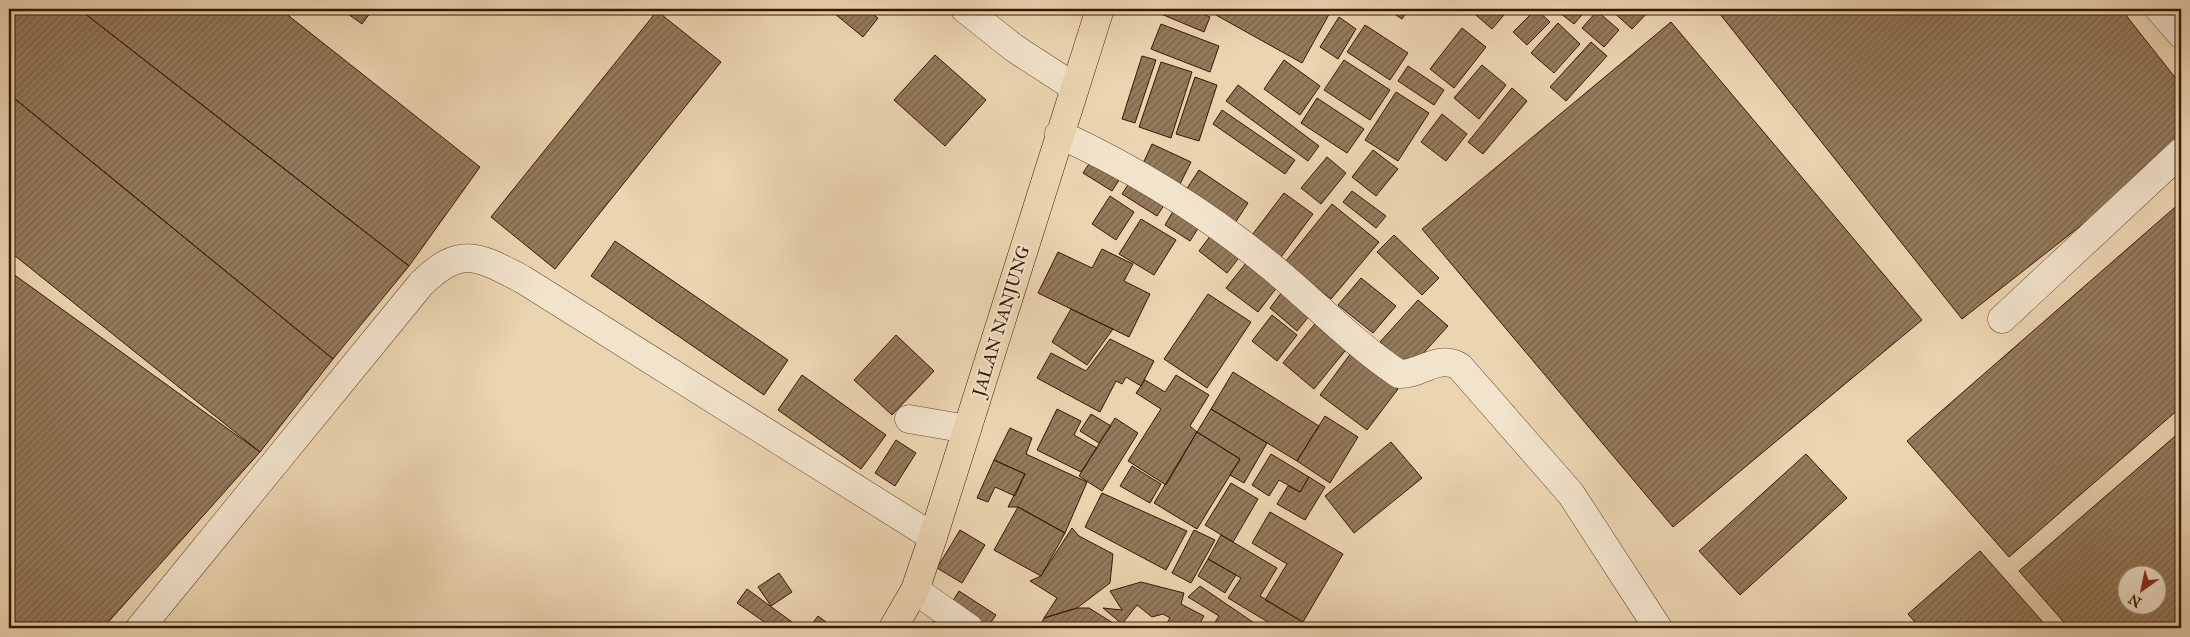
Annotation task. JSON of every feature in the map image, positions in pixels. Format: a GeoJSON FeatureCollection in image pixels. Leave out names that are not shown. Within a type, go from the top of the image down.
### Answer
{"type":"FeatureCollection","features":[{"type":"Feature","properties":{"kind":"main road","name":"JALAN NANJUNG"},"geometry":{"type":"LineString","coordinates":[[893,628],[914,590],[934,537],[1059,134],[1100,9]]}},
{"type":"Feature","properties":{"kind":"street"},"geometry":{"type":"LineString","coordinates":[[965,9],[1014,48],[1074,87]]}},
{"type":"Feature","properties":{"kind":"street"},"geometry":{"type":"LineString","coordinates":[[2159,9],[2181,34]]}},
{"type":"Feature","properties":{"kind":"street"},"geometry":{"type":"LineString","coordinates":[[1059,134],[1114,160],[1176,196],[1273,268],[1399,374],[1409,374],[1435,363],[1453,364],[1460,367],[1571,494],[1658,628]]}},
{"type":"Feature","properties":{"kind":"street"},"geometry":{"type":"LineString","coordinates":[[2002,319],[2181,152]]}},
{"type":"Feature","properties":{"kind":"street"},"geometry":{"type":"LineString","coordinates":[[140,628],[421,284],[444,264],[462,258],[475,258],[497,266],[522,279],[934,537]]}},
{"type":"Feature","properties":{"kind":"street"},"geometry":{"type":"LineString","coordinates":[[909,419],[967,429]]}},
{"type":"Feature","properties":{"kind":"street"},"geometry":{"type":"LineString","coordinates":[[914,590],[969,628]]}},
{"type":"Feature","properties":{"kind":"building"},"geometry":{"type":"Polygon","coordinates":[[[9,9],[79,9],[409,266],[333,359],[9,94],[9,9]]]}},
{"type":"Feature","properties":{"kind":"building"},"geometry":{"type":"Polygon","coordinates":[[[79,9],[280,9],[480,167],[409,266],[79,9]]]}},
{"type":"Feature","properties":{"kind":"building"},"geometry":{"type":"Polygon","coordinates":[[[341,9],[373,9],[362,24],[341,9]]]}},
{"type":"Feature","properties":{"kind":"building"},"geometry":{"type":"Polygon","coordinates":[[[829,9],[866,9],[878,18],[863,37],[829,9]]]}},
{"type":"Feature","properties":{"kind":"building"},"geometry":{"type":"Polygon","coordinates":[[[1163,9],[1190,9],[1210,17],[1204,32],[1161,14],[1163,9]]]}},
{"type":"Feature","properties":{"kind":"building"},"geometry":{"type":"Polygon","coordinates":[[[1208,9],[1332,9],[1302,63],[1208,9]]]}},
{"type":"Feature","properties":{"kind":"building"},"geometry":{"type":"Polygon","coordinates":[[[1387,9],[1409,9],[1402,19],[1387,9]]]}},
{"type":"Feature","properties":{"kind":"building"},"geometry":{"type":"Polygon","coordinates":[[[1469,9],[1509,9],[1492,29],[1469,9]]]}},
{"type":"Feature","properties":{"kind":"building"},"geometry":{"type":"Polygon","coordinates":[[[1536,9],[1550,22],[1527,45],[1513,32],[1536,9]]]}},
{"type":"Feature","properties":{"kind":"building"},"geometry":{"type":"Polygon","coordinates":[[[1555,9],[1587,9],[1574,24],[1555,9]]]}},
{"type":"Feature","properties":{"kind":"building"},"geometry":{"type":"Polygon","coordinates":[[[1610,9],[1651,9],[1632,29],[1610,9]]]}},
{"type":"Feature","properties":{"kind":"building"},"geometry":{"type":"Polygon","coordinates":[[[1716,9],[2121,9],[2181,85],[2181,147],[1962,319],[1716,9]]]}},
{"type":"Feature","properties":{"kind":"building"},"geometry":{"type":"Polygon","coordinates":[[[657,11],[721,62],[555,269],[491,217],[657,11]]]}},
{"type":"Feature","properties":{"kind":"building"},"geometry":{"type":"Polygon","coordinates":[[[1597,11],[1619,30],[1604,47],[1582,28],[1597,11]]]}},
{"type":"Feature","properties":{"kind":"building"},"geometry":{"type":"Polygon","coordinates":[[[1339,17],[1356,29],[1338,59],[1320,47],[1339,17]]]}},
{"type":"Feature","properties":{"kind":"building"},"geometry":{"type":"Polygon","coordinates":[[[1671,22],[1922,320],[1673,527],[1422,229],[1671,22]]]}},
{"type":"Feature","properties":{"kind":"building"},"geometry":{"type":"Polygon","coordinates":[[[1558,23],[1580,44],[1554,73],[1531,53],[1558,23]]]}},
{"type":"Feature","properties":{"kind":"building"},"geometry":{"type":"Polygon","coordinates":[[[1161,24],[1219,46],[1210,72],[1151,49],[1161,24]]]}},
{"type":"Feature","properties":{"kind":"building"},"geometry":{"type":"Polygon","coordinates":[[[1365,25],[1408,53],[1390,80],[1347,52],[1365,25]]]}},
{"type":"Feature","properties":{"kind":"building"},"geometry":{"type":"Polygon","coordinates":[[[1462,28],[1486,47],[1454,88],[1430,69],[1462,28]]]}},
{"type":"Feature","properties":{"kind":"building"},"geometry":{"type":"Polygon","coordinates":[[[1591,42],[1607,56],[1566,101],[1550,87],[1591,42]]]}},
{"type":"Feature","properties":{"kind":"building"},"geometry":{"type":"Polygon","coordinates":[[[935,55],[986,100],[945,146],[894,100],[935,55]]]}},
{"type":"Feature","properties":{"kind":"building"},"geometry":{"type":"Polygon","coordinates":[[[1142,56],[1156,60],[1135,123],[1122,119],[1142,56]]]}},
{"type":"Feature","properties":{"kind":"building"},"geometry":{"type":"Polygon","coordinates":[[[1284,60],[1320,86],[1300,115],[1264,89],[1284,60]]]}},
{"type":"Feature","properties":{"kind":"building"},"geometry":{"type":"Polygon","coordinates":[[[1344,60],[1390,90],[1370,120],[1324,90],[1344,60]]]}},
{"type":"Feature","properties":{"kind":"building"},"geometry":{"type":"Polygon","coordinates":[[[1161,62],[1192,72],[1171,138],[1139,127],[1161,62]]]}},
{"type":"Feature","properties":{"kind":"building"},"geometry":{"type":"Polygon","coordinates":[[[1482,65],[1506,85],[1479,119],[1454,98],[1482,65]]]}},
{"type":"Feature","properties":{"kind":"building"},"geometry":{"type":"Polygon","coordinates":[[[1408,66],[1444,90],[1434,105],[1398,81],[1408,66]]]}},
{"type":"Feature","properties":{"kind":"building"},"geometry":{"type":"Polygon","coordinates":[[[1195,77],[1217,85],[1199,141],[1176,134],[1195,77]]]}},
{"type":"Feature","properties":{"kind":"building"},"geometry":{"type":"Polygon","coordinates":[[[1238,85],[1319,146],[1308,161],[1226,101],[1238,85]]]}},
{"type":"Feature","properties":{"kind":"building"},"geometry":{"type":"Polygon","coordinates":[[[1512,88],[1527,101],[1483,154],[1468,142],[1512,88]]]}},
{"type":"Feature","properties":{"kind":"building"},"geometry":{"type":"Polygon","coordinates":[[[1396,92],[1429,113],[1398,161],[1365,140],[1396,92]]]}},
{"type":"Feature","properties":{"kind":"building"},"geometry":{"type":"Polygon","coordinates":[[[9,94],[333,359],[260,452],[9,251],[9,94]]]}},
{"type":"Feature","properties":{"kind":"building"},"geometry":{"type":"Polygon","coordinates":[[[1317,98],[1364,129],[1347,153],[1301,123],[1317,98]]]}},
{"type":"Feature","properties":{"kind":"building"},"geometry":{"type":"Polygon","coordinates":[[[1222,110],[1295,160],[1285,174],[1213,124],[1222,110]]]}},
{"type":"Feature","properties":{"kind":"building"},"geometry":{"type":"Polygon","coordinates":[[[1442,114],[1467,134],[1446,161],[1421,142],[1442,114]]]}},
{"type":"Feature","properties":{"kind":"building"},"geometry":{"type":"Polygon","coordinates":[[[1152,144],[1191,162],[1179,186],[1141,168],[1152,144]]]}},
{"type":"Feature","properties":{"kind":"building"},"geometry":{"type":"Polygon","coordinates":[[[1373,150],[1398,169],[1376,196],[1352,177],[1373,150]]]}},
{"type":"Feature","properties":{"kind":"building"},"geometry":{"type":"Polygon","coordinates":[[[1094,156],[1123,174],[1112,191],[1083,173],[1094,156]]]}},
{"type":"Feature","properties":{"kind":"building"},"geometry":{"type":"Polygon","coordinates":[[[1327,157],[1346,173],[1321,204],[1301,188],[1327,157]]]}},
{"type":"Feature","properties":{"kind":"building"},"geometry":{"type":"Polygon","coordinates":[[[1199,170],[1248,203],[1235,223],[1186,190],[1199,170]]]}},
{"type":"Feature","properties":{"kind":"building"},"geometry":{"type":"Polygon","coordinates":[[[1133,177],[1168,199],[1157,216],[1122,194],[1133,177]]]}},
{"type":"Feature","properties":{"kind":"building"},"geometry":{"type":"Polygon","coordinates":[[[1352,191],[1386,216],[1376,228],[1343,202],[1352,191]]]}},
{"type":"Feature","properties":{"kind":"building"},"geometry":{"type":"Polygon","coordinates":[[[1284,193],[1313,214],[1281,257],[1252,235],[1284,193]]]}},
{"type":"Feature","properties":{"kind":"building"},"geometry":{"type":"Polygon","coordinates":[[[1110,196],[1134,212],[1116,240],[1092,224],[1110,196]]]}},
{"type":"Feature","properties":{"kind":"building"},"geometry":{"type":"Polygon","coordinates":[[[2181,202],[2181,407],[2009,557],[1907,441],[2181,202]]]}},
{"type":"Feature","properties":{"kind":"building"},"geometry":{"type":"Polygon","coordinates":[[[1332,204],[1379,242],[1331,299],[1285,262],[1332,204]]]}},
{"type":"Feature","properties":{"kind":"building"},"geometry":{"type":"Polygon","coordinates":[[[1175,208],[1201,224],[1190,241],[1165,225],[1175,208]]]}},
{"type":"Feature","properties":{"kind":"building"},"geometry":{"type":"Polygon","coordinates":[[[1141,219],[1176,240],[1154,275],[1119,254],[1141,219]]]}},
{"type":"Feature","properties":{"kind":"building"},"geometry":{"type":"Polygon","coordinates":[[[1214,231],[1242,254],[1227,273],[1199,251],[1214,231]]]}},
{"type":"Feature","properties":{"kind":"building"},"geometry":{"type":"Polygon","coordinates":[[[1394,235],[1439,278],[1422,295],[1377,252],[1394,235]]]}},
{"type":"Feature","properties":{"kind":"building"},"geometry":{"type":"Polygon","coordinates":[[[615,241],[788,360],[764,395],[591,276],[615,241]]]}},
{"type":"Feature","properties":{"kind":"building"},"geometry":{"type":"Polygon","coordinates":[[[1102,249],[1133,264],[1124,281],[1150,294],[1129,337],[1038,293],[1058,252],[1092,268],[1102,249]]]}},
{"type":"Feature","properties":{"kind":"building"},"geometry":{"type":"Polygon","coordinates":[[[1250,258],[1281,282],[1258,312],[1226,288],[1250,258]]]}},
{"type":"Feature","properties":{"kind":"building"},"geometry":{"type":"Polygon","coordinates":[[[9,271],[260,452],[103,628],[9,628],[9,271]]]}},
{"type":"Feature","properties":{"kind":"building"},"geometry":{"type":"Polygon","coordinates":[[[1361,278],[1396,306],[1373,333],[1338,305],[1361,278]]]}},
{"type":"Feature","properties":{"kind":"building"},"geometry":{"type":"Polygon","coordinates":[[[1285,288],[1314,310],[1297,331],[1270,308],[1285,288]]]}},
{"type":"Feature","properties":{"kind":"building"},"geometry":{"type":"Polygon","coordinates":[[[1208,294],[1251,322],[1207,388],[1164,359],[1208,294]]]}},
{"type":"Feature","properties":{"kind":"building"},"geometry":{"type":"Polygon","coordinates":[[[1418,300],[1448,326],[1410,368],[1380,342],[1418,300]]]}},
{"type":"Feature","properties":{"kind":"building"},"geometry":{"type":"Polygon","coordinates":[[[1071,309],[1113,329],[1087,365],[1052,342],[1071,309]]]}},
{"type":"Feature","properties":{"kind":"building"},"geometry":{"type":"Polygon","coordinates":[[[1272,315],[1297,335],[1277,361],[1252,341],[1272,315]]]}},
{"type":"Feature","properties":{"kind":"building"},"geometry":{"type":"Polygon","coordinates":[[[1318,320],[1349,346],[1314,389],[1283,363],[1318,320]]]}},
{"type":"Feature","properties":{"kind":"building"},"geometry":{"type":"Polygon","coordinates":[[[896,335],[934,371],[892,415],[854,380],[896,335]]]}},
{"type":"Feature","properties":{"kind":"building"},"geometry":{"type":"Polygon","coordinates":[[[1110,339],[1154,361],[1141,386],[1126,377],[1122,384],[1116,381],[1100,412],[1037,378],[1051,353],[1086,371],[1110,339]]]}},
{"type":"Feature","properties":{"kind":"building"},"geometry":{"type":"Polygon","coordinates":[[[1351,353],[1398,389],[1367,430],[1320,395],[1351,353]]]}},
{"type":"Feature","properties":{"kind":"building"},"geometry":{"type":"Polygon","coordinates":[[[1233,372],[1319,426],[1297,461],[1211,409],[1233,372]]]}},
{"type":"Feature","properties":{"kind":"building"},"geometry":{"type":"Polygon","coordinates":[[[802,375],[886,435],[861,469],[778,410],[802,375]]]}},
{"type":"Feature","properties":{"kind":"building"},"geometry":{"type":"Polygon","coordinates":[[[1176,375],[1209,395],[1190,426],[1197,432],[1166,485],[1128,461],[1161,409],[1136,393],[1145,380],[1165,392],[1176,375]]]}},
{"type":"Feature","properties":{"kind":"building"},"geometry":{"type":"Polygon","coordinates":[[[1057,409],[1081,421],[1074,435],[1097,448],[1081,472],[1037,450],[1057,409]]]}},
{"type":"Feature","properties":{"kind":"building"},"geometry":{"type":"Polygon","coordinates":[[[1211,409],[1267,443],[1244,483],[1230,475],[1240,459],[1197,432],[1211,409]]]}},
{"type":"Feature","properties":{"kind":"building"},"geometry":{"type":"Polygon","coordinates":[[[1091,414],[1111,426],[1099,443],[1080,431],[1091,414]]]}},
{"type":"Feature","properties":{"kind":"building"},"geometry":{"type":"Polygon","coordinates":[[[1325,416],[1358,437],[1330,483],[1297,461],[1325,416]]]}},
{"type":"Feature","properties":{"kind":"building"},"geometry":{"type":"Polygon","coordinates":[[[1115,418],[1138,433],[1102,491],[1079,476],[1115,418]]]}},
{"type":"Feature","properties":{"kind":"building"},"geometry":{"type":"Polygon","coordinates":[[[1010,428],[1032,438],[1026,454],[1087,482],[1065,533],[1018,507],[1008,507],[1025,474],[994,460],[1010,428]]]}},
{"type":"Feature","properties":{"kind":"building"},"geometry":{"type":"Polygon","coordinates":[[[2181,431],[2181,628],[2069,628],[2019,571],[2181,431]]]}},
{"type":"Feature","properties":{"kind":"building"},"geometry":{"type":"Polygon","coordinates":[[[1197,432],[1240,459],[1197,529],[1154,503],[1197,432]]]}},
{"type":"Feature","properties":{"kind":"building"},"geometry":{"type":"Polygon","coordinates":[[[896,440],[916,453],[895,486],[875,473],[896,440]]]}},
{"type":"Feature","properties":{"kind":"building"},"geometry":{"type":"Polygon","coordinates":[[[1391,442],[1422,478],[1354,533],[1325,496],[1391,442]]]}},
{"type":"Feature","properties":{"kind":"building"},"geometry":{"type":"Polygon","coordinates":[[[1271,454],[1309,477],[1300,492],[1279,480],[1269,496],[1252,485],[1271,454]]]}},
{"type":"Feature","properties":{"kind":"building"},"geometry":{"type":"Polygon","coordinates":[[[1806,454],[1847,498],[1740,595],[1699,551],[1806,454]]]}},
{"type":"Feature","properties":{"kind":"building"},"geometry":{"type":"Polygon","coordinates":[[[994,460],[1025,474],[1015,496],[995,487],[988,502],[977,498],[994,460]]]}},
{"type":"Feature","properties":{"kind":"building"},"geometry":{"type":"Polygon","coordinates":[[[1132,466],[1161,484],[1150,503],[1120,486],[1132,466]]]}},
{"type":"Feature","properties":{"kind":"building"},"geometry":{"type":"Polygon","coordinates":[[[1309,477],[1325,487],[1305,520],[1277,504],[1288,486],[1300,492],[1309,477]]]}},
{"type":"Feature","properties":{"kind":"building"},"geometry":{"type":"Polygon","coordinates":[[[1231,483],[1258,499],[1233,542],[1205,525],[1231,483]]]}},
{"type":"Feature","properties":{"kind":"building"},"geometry":{"type":"Polygon","coordinates":[[[1102,493],[1187,531],[1166,570],[1085,527],[1102,493]]]}},
{"type":"Feature","properties":{"kind":"building"},"geometry":{"type":"Polygon","coordinates":[[[1018,507],[1065,533],[1041,576],[994,550],[1018,507]]]}},
{"type":"Feature","properties":{"kind":"building"},"geometry":{"type":"Polygon","coordinates":[[[1270,512],[1343,554],[1303,622],[1265,600],[1287,564],[1252,543],[1270,512]]]}},
{"type":"Feature","properties":{"kind":"building"},"geometry":{"type":"Polygon","coordinates":[[[1072,528],[1079,536],[1113,554],[1110,583],[1077,608],[1044,618],[1057,598],[1030,581],[1041,576],[1072,528]]]}},
{"type":"Feature","properties":{"kind":"building"},"geometry":{"type":"Polygon","coordinates":[[[960,530],[985,545],[962,583],[937,568],[960,530]]]}},
{"type":"Feature","properties":{"kind":"building"},"geometry":{"type":"Polygon","coordinates":[[[1194,530],[1215,540],[1191,583],[1172,573],[1194,530]]]}},
{"type":"Feature","properties":{"kind":"building"},"geometry":{"type":"Polygon","coordinates":[[[1221,535],[1277,568],[1260,596],[1303,622],[1299,628],[1278,628],[1228,598],[1241,578],[1208,559],[1221,535]]]}},
{"type":"Feature","properties":{"kind":"building"},"geometry":{"type":"Polygon","coordinates":[[[1980,551],[2048,628],[1920,628],[1908,614],[1980,551]]]}},
{"type":"Feature","properties":{"kind":"building"},"geometry":{"type":"Polygon","coordinates":[[[1208,559],[1236,575],[1225,593],[1198,576],[1208,559]]]}},
{"type":"Feature","properties":{"kind":"building"},"geometry":{"type":"Polygon","coordinates":[[[779,573],[792,592],[771,606],[758,587],[779,573]]]}},
{"type":"Feature","properties":{"kind":"building"},"geometry":{"type":"Polygon","coordinates":[[[1141,582],[1184,593],[1181,604],[1204,616],[1197,628],[1164,628],[1170,618],[1163,614],[1152,617],[1137,605],[1122,624],[1103,608],[1122,610],[1110,591],[1141,582]]]}},
{"type":"Feature","properties":{"kind":"building"},"geometry":{"type":"Polygon","coordinates":[[[1200,586],[1260,628],[1220,628],[1214,624],[1219,616],[1188,597],[1200,586]]]}},
{"type":"Feature","properties":{"kind":"building"},"geometry":{"type":"Polygon","coordinates":[[[747,589],[792,622],[787,628],[773,628],[737,603],[747,589]]]}},
{"type":"Feature","properties":{"kind":"building"},"geometry":{"type":"Polygon","coordinates":[[[959,591],[996,615],[987,628],[975,628],[947,610],[959,591]]]}},
{"type":"Feature","properties":{"kind":"building"},"geometry":{"type":"Polygon","coordinates":[[[1077,608],[1089,608],[1121,628],[1039,628],[1044,618],[1077,608]]]}},
{"type":"Feature","properties":{"kind":"building"},"geometry":{"type":"Polygon","coordinates":[[[939,613],[965,628],[930,628],[939,613]]]}},
{"type":"Feature","properties":{"kind":"building"},"geometry":{"type":"Polygon","coordinates":[[[818,616],[834,628],[809,628],[818,616]]]}}]}
